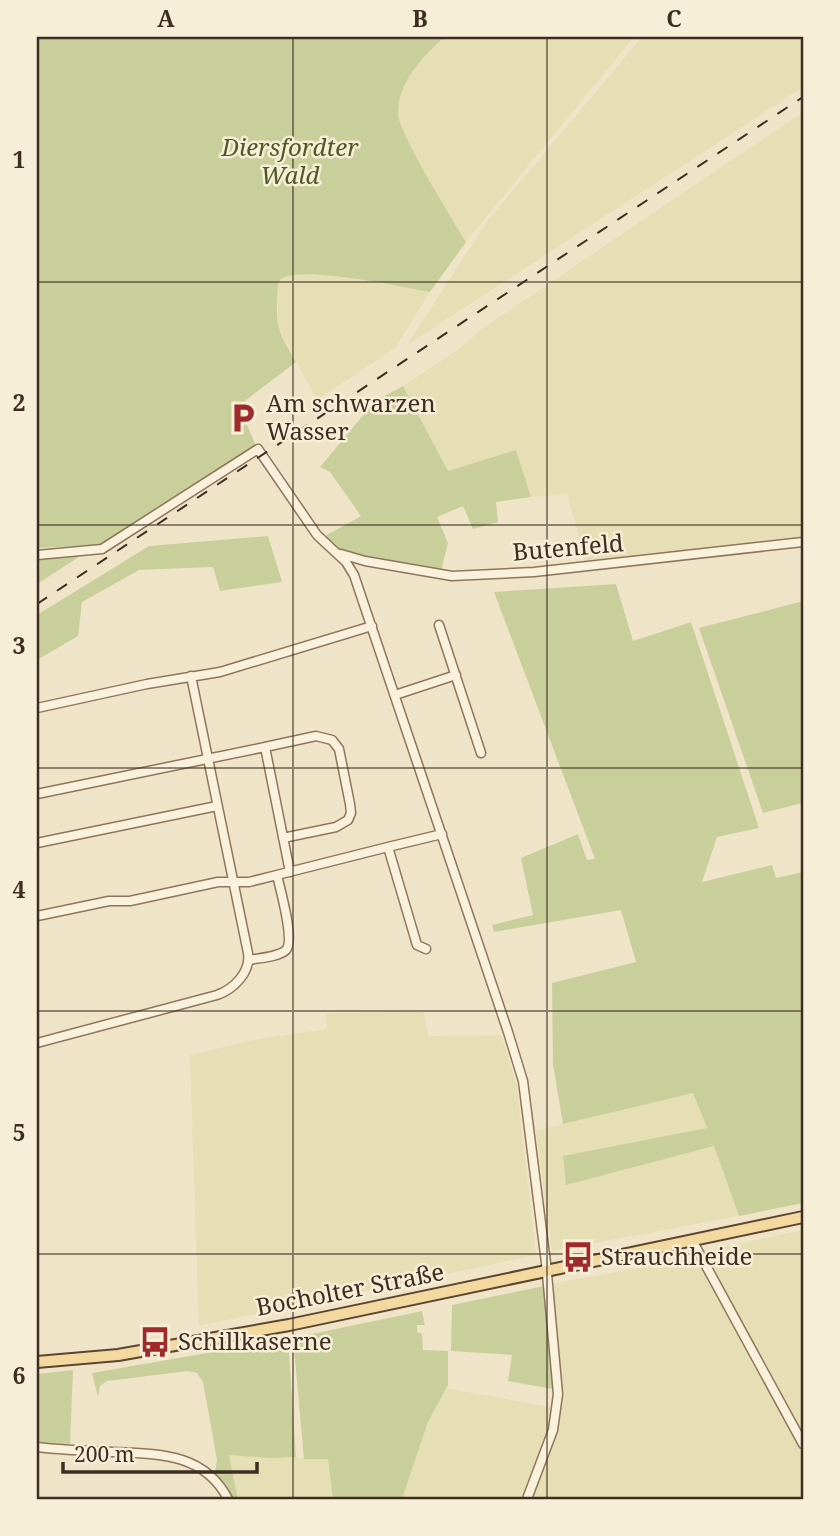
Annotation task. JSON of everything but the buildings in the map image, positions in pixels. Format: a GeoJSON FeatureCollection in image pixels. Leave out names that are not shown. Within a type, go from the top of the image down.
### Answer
{"type":"FeatureCollection","features":[{"type":"Feature","properties":{"kind":"main road","name":"Bocholter Straße"},"geometry":{"type":"LineString","coordinates":[[37,1363],[118,1355],[289,1325],[803,1217]]}},
{"type":"Feature","properties":{"kind":"street"},"geometry":{"type":"LineString","coordinates":[[37,555],[102,549],[258,449],[317,535],[338,554],[354,575],[523,1081],[550,1271],[558,1407],[553,1430],[527,1499]]}},
{"type":"Feature","properties":{"kind":"street","name":"Butenfeld"},"geometry":{"type":"LineString","coordinates":[[338,554],[452,576],[534,572],[803,542]]}},
{"type":"Feature","properties":{"kind":"street"},"geometry":{"type":"LineString","coordinates":[[354,575],[358,565],[365,561]]}},
{"type":"Feature","properties":{"kind":"street"},"geometry":{"type":"LineString","coordinates":[[439,625],[481,753]]}},
{"type":"Feature","properties":{"kind":"street"},"geometry":{"type":"LineString","coordinates":[[37,708],[220,672],[372,626]]}},
{"type":"Feature","properties":{"kind":"street"},"geometry":{"type":"LineString","coordinates":[[395,695],[456,675]]}},
{"type":"Feature","properties":{"kind":"street"},"geometry":{"type":"LineString","coordinates":[[37,1043],[224,993],[240,978],[249,960],[191,676]]}},
{"type":"Feature","properties":{"kind":"street"},"geometry":{"type":"LineString","coordinates":[[37,794],[316,736],[330,738],[339,749],[351,813],[344,824],[283,838]]}},
{"type":"Feature","properties":{"kind":"street"},"geometry":{"type":"LineString","coordinates":[[265,747],[290,872]]}},
{"type":"Feature","properties":{"kind":"street"},"geometry":{"type":"LineString","coordinates":[[37,843],[217,806]]}},
{"type":"Feature","properties":{"kind":"street"},"geometry":{"type":"LineString","coordinates":[[37,916],[109,901],[130,901],[218,882],[249,881],[442,834]]}},
{"type":"Feature","properties":{"kind":"street"},"geometry":{"type":"LineString","coordinates":[[388,847],[417,945],[426,949]]}},
{"type":"Feature","properties":{"kind":"street"},"geometry":{"type":"LineString","coordinates":[[249,960],[283,953],[288,946],[289,935],[277,875]]}},
{"type":"Feature","properties":{"kind":"street"},"geometry":{"type":"LineString","coordinates":[[692,1240],[803,1444]]}},
{"type":"Feature","properties":{"kind":"street"},"geometry":{"type":"LineString","coordinates":[[37,1447],[162,1454],[174,1457],[209,1474],[228,1499]]}},
{"type":"Feature","properties":{"kind":"shaded area"},"geometry":{"type":"Polygon","coordinates":[[[437,37],[634,37],[466,242],[393,122],[396,85],[437,37]]]}},
{"type":"Feature","properties":{"kind":"shaded area"},"geometry":{"type":"Polygon","coordinates":[[[642,37],[801,37],[803,87],[407,345],[488,220],[642,37]]]}},
{"type":"Feature","properties":{"kind":"shaded area"},"geometry":{"type":"Polygon","coordinates":[[[803,112],[803,540],[586,562],[567,494],[531,497],[516,450],[448,471],[403,386],[459,349],[486,326],[803,112]]]}},
{"type":"Feature","properties":{"kind":"shaded area"},"geometry":{"type":"Polygon","coordinates":[[[291,273],[318,273],[430,292],[395,348],[317,400],[278,327],[277,288],[280,280],[291,273]]]}},
{"type":"Feature","properties":{"kind":"shaded area"},"geometry":{"type":"Polygon","coordinates":[[[424,1012],[428,1036],[501,1035],[516,1082],[536,1255],[199,1326],[190,1055],[258,1039],[327,1029],[326,1013],[424,1012]]]}},
{"type":"Feature","properties":{"kind":"shaded area"},"geometry":{"type":"Polygon","coordinates":[[[693,1092],[707,1129],[563,1156],[566,1184],[714,1146],[739,1216],[552,1251],[536,1131],[693,1092]]]}},
{"type":"Feature","properties":{"kind":"shaded area"},"geometry":{"type":"Polygon","coordinates":[[[803,1230],[803,1439],[699,1252],[803,1230]]]}},
{"type":"Feature","properties":{"kind":"shaded area"},"geometry":{"type":"Polygon","coordinates":[[[694,1254],[803,1449],[803,1499],[531,1499],[556,1431],[561,1405],[550,1284],[655,1265],[670,1258],[694,1254]]]}},
{"type":"Feature","properties":{"kind":"shaded area"},"geometry":{"type":"Polygon","coordinates":[[[446,1388],[555,1408],[524,1499],[402,1499],[428,1422],[446,1388]]]}},
{"type":"Feature","properties":{"kind":"shaded area"},"geometry":{"type":"Polygon","coordinates":[[[229,1455],[328,1459],[333,1499],[238,1499],[229,1455]]]}},
{"type":"Feature","properties":{"kind":"green space","name":"Diersfordter Wald"},"geometry":{"type":"Polygon","coordinates":[[[37,37],[444,37],[420,62],[407,81],[399,102],[398,114],[407,139],[466,242],[430,292],[327,275],[289,275],[280,280],[277,295],[278,324],[296,362],[246,400],[243,415],[256,446],[99,545],[37,548],[37,37]]]}},
{"type":"Feature","properties":{"kind":"green space"},"geometry":{"type":"Polygon","coordinates":[[[403,386],[448,471],[516,450],[531,497],[496,502],[498,522],[473,529],[463,506],[437,517],[448,543],[441,571],[344,552],[325,536],[361,516],[330,472],[320,467],[375,401],[403,386]]]}},
{"type":"Feature","properties":{"kind":"green space"},"geometry":{"type":"Polygon","coordinates":[[[268,536],[282,582],[220,591],[213,567],[139,570],[82,602],[78,636],[37,660],[37,615],[149,546],[268,536]]]}},
{"type":"Feature","properties":{"kind":"green space"},"geometry":{"type":"Polygon","coordinates":[[[37,557],[79,557],[37,584],[37,557]]]}},
{"type":"Feature","properties":{"kind":"green space"},"geometry":{"type":"Polygon","coordinates":[[[616,584],[633,641],[691,622],[759,828],[717,837],[702,882],[772,865],[776,878],[803,872],[803,1203],[739,1216],[714,1146],[566,1185],[563,1156],[707,1128],[693,1093],[563,1124],[553,1065],[552,983],[636,962],[621,910],[494,932],[492,925],[533,915],[521,858],[578,834],[587,860],[595,859],[494,592],[616,584]]]}},
{"type":"Feature","properties":{"kind":"green space"},"geometry":{"type":"Polygon","coordinates":[[[803,601],[803,803],[763,813],[699,628],[803,601]]]}},
{"type":"Feature","properties":{"kind":"green space"},"geometry":{"type":"Polygon","coordinates":[[[544,1286],[554,1386],[552,1389],[508,1381],[512,1355],[451,1351],[452,1305],[544,1286]]]}},
{"type":"Feature","properties":{"kind":"green space"},"geometry":{"type":"Polygon","coordinates":[[[422,1311],[425,1325],[417,1325],[417,1332],[422,1334],[423,1350],[448,1351],[448,1385],[428,1422],[402,1499],[333,1499],[328,1459],[304,1459],[293,1338],[422,1311]]]}},
{"type":"Feature","properties":{"kind":"green space"},"geometry":{"type":"Polygon","coordinates":[[[288,1339],[296,1457],[229,1455],[238,1499],[234,1499],[215,1473],[217,1460],[203,1382],[197,1373],[188,1371],[107,1381],[100,1386],[98,1397],[92,1373],[288,1339]]]}},
{"type":"Feature","properties":{"kind":"green space"},"geometry":{"type":"Polygon","coordinates":[[[73,1370],[70,1444],[37,1442],[37,1374],[73,1370]]]}},
{"type":"Feature","properties":{"kind":"railway"},"geometry":{"type":"LineString","coordinates":[[37,604],[803,97]]}},
{"type":"Feature","properties":{"kind":"place","name":"Am schwarzen Wasser"},"geometry":{"type":"Point","coordinates":[243,418]}},
{"type":"Feature","properties":{"kind":"place","name":"Strauchheide"},"geometry":{"type":"Point","coordinates":[578,1257]}},
{"type":"Feature","properties":{"kind":"place","name":"Schillkaserne"},"geometry":{"type":"Point","coordinates":[155,1342]}}]}
